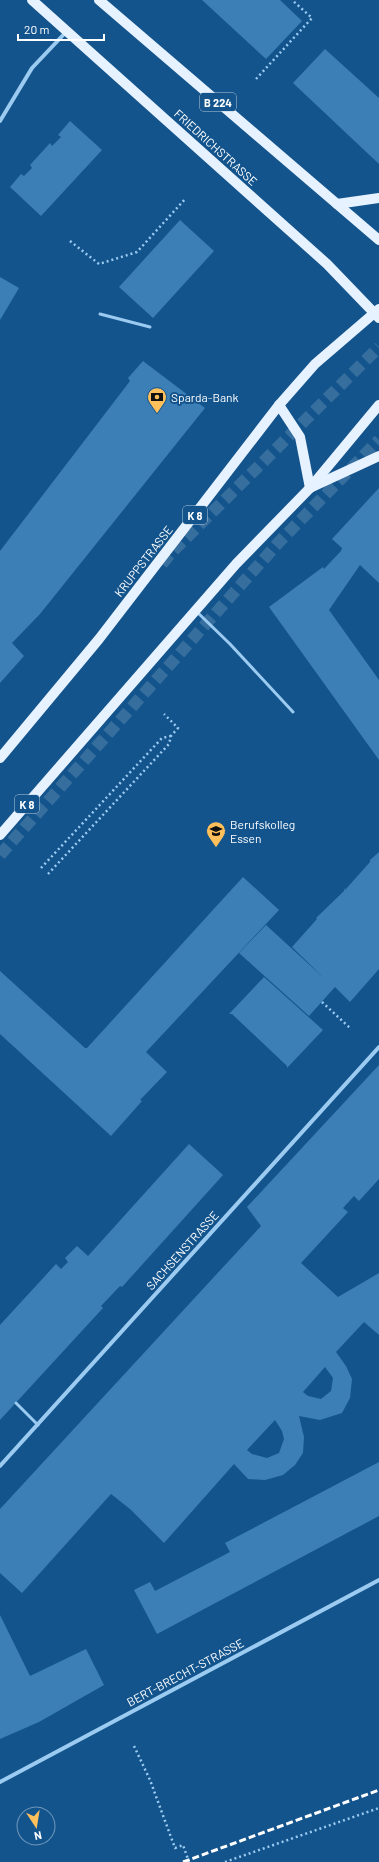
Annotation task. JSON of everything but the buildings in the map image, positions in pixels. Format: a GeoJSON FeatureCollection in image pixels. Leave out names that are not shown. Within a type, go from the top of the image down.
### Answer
{"type":"FeatureCollection","features":[{"type":"Feature","properties":{"kind":"main road","name":"FRIEDRICHSTRASSE"},"geometry":{"type":"LineString","coordinates":[[32,0],[327,264],[378,314]]}},
{"type":"Feature","properties":{"kind":"main road","name":"B 224"},"geometry":{"type":"LineString","coordinates":[[99,0],[379,240]]}},
{"type":"Feature","properties":{"kind":"main road"},"geometry":{"type":"LineString","coordinates":[[337,204],[379,198]]}},
{"type":"Feature","properties":{"kind":"main road","name":"KRUPPSTRASSE"},"geometry":{"type":"LineString","coordinates":[[0,758],[99,639],[279,405],[316,364],[378,314]]}},
{"type":"Feature","properties":{"kind":"main road"},"geometry":{"type":"LineString","coordinates":[[279,405],[300,437],[310,488],[379,456]]}},
{"type":"Feature","properties":{"kind":"main road","name":"K 8"},"geometry":{"type":"LineString","coordinates":[[0,835],[236,564],[310,488],[379,405]]}},
{"type":"Feature","properties":{"kind":"street"},"geometry":{"type":"LineString","coordinates":[[0,121],[32,68],[67,31]]}},
{"type":"Feature","properties":{"kind":"street","name":"SACHSENSTRASSE"},"geometry":{"type":"LineString","coordinates":[[0,1466],[379,1047]]}},
{"type":"Feature","properties":{"kind":"street","name":"BERT-BRECHT-STRASSE"},"geometry":{"type":"LineString","coordinates":[[0,1782],[379,1580]]}},
{"type":"Feature","properties":{"kind":"lane"},"geometry":{"type":"LineString","coordinates":[[100,314],[150,327]]}},
{"type":"Feature","properties":{"kind":"lane"},"geometry":{"type":"LineString","coordinates":[[195,611],[230,644],[293,712]]}},
{"type":"Feature","properties":{"kind":"lane"},"geometry":{"type":"LineString","coordinates":[[16,1403],[38,1425]]}},
{"type":"Feature","properties":{"kind":"path"},"geometry":{"type":"LineString","coordinates":[[256,79],[312,18],[292,0]]}},
{"type":"Feature","properties":{"kind":"path"},"geometry":{"type":"LineString","coordinates":[[70,241],[99,264],[137,252],[186,198]]}},
{"type":"Feature","properties":{"kind":"path"},"geometry":{"type":"LineString","coordinates":[[48,874],[169,744],[171,736],[178,728],[164,714]]}},
{"type":"Feature","properties":{"kind":"path"},"geometry":{"type":"LineString","coordinates":[[41,868],[162,738],[171,736]]}},
{"type":"Feature","properties":{"kind":"path"},"geometry":{"type":"LineString","coordinates":[[322,1002],[350,1028]]}},
{"type":"Feature","properties":{"kind":"path"},"geometry":{"type":"LineString","coordinates":[[134,1746],[150,1780],[175,1848],[183,1846],[189,1862]]}},
{"type":"Feature","properties":{"kind":"path"},"geometry":{"type":"LineString","coordinates":[[225,1862],[379,1808]]}},
{"type":"Feature","properties":{"kind":"tunnel"},"geometry":{"type":"LineString","coordinates":[[162,564],[171,553],[379,347]]}},
{"type":"Feature","properties":{"kind":"tunnel"},"geometry":{"type":"LineString","coordinates":[[0,855],[279,542],[379,440]]}},
{"type":"Feature","properties":{"kind":"railway"},"geometry":{"type":"LineString","coordinates":[[183,1862],[379,1790]]}},
{"type":"Feature","properties":{"kind":"place","name":"Sparda-Bank"},"geometry":{"type":"Point","coordinates":[157,414]}},
{"type":"Feature","properties":{"kind":"place","name":"Berufskolleg Essen"},"geometry":{"type":"Point","coordinates":[216,848]}}]}
